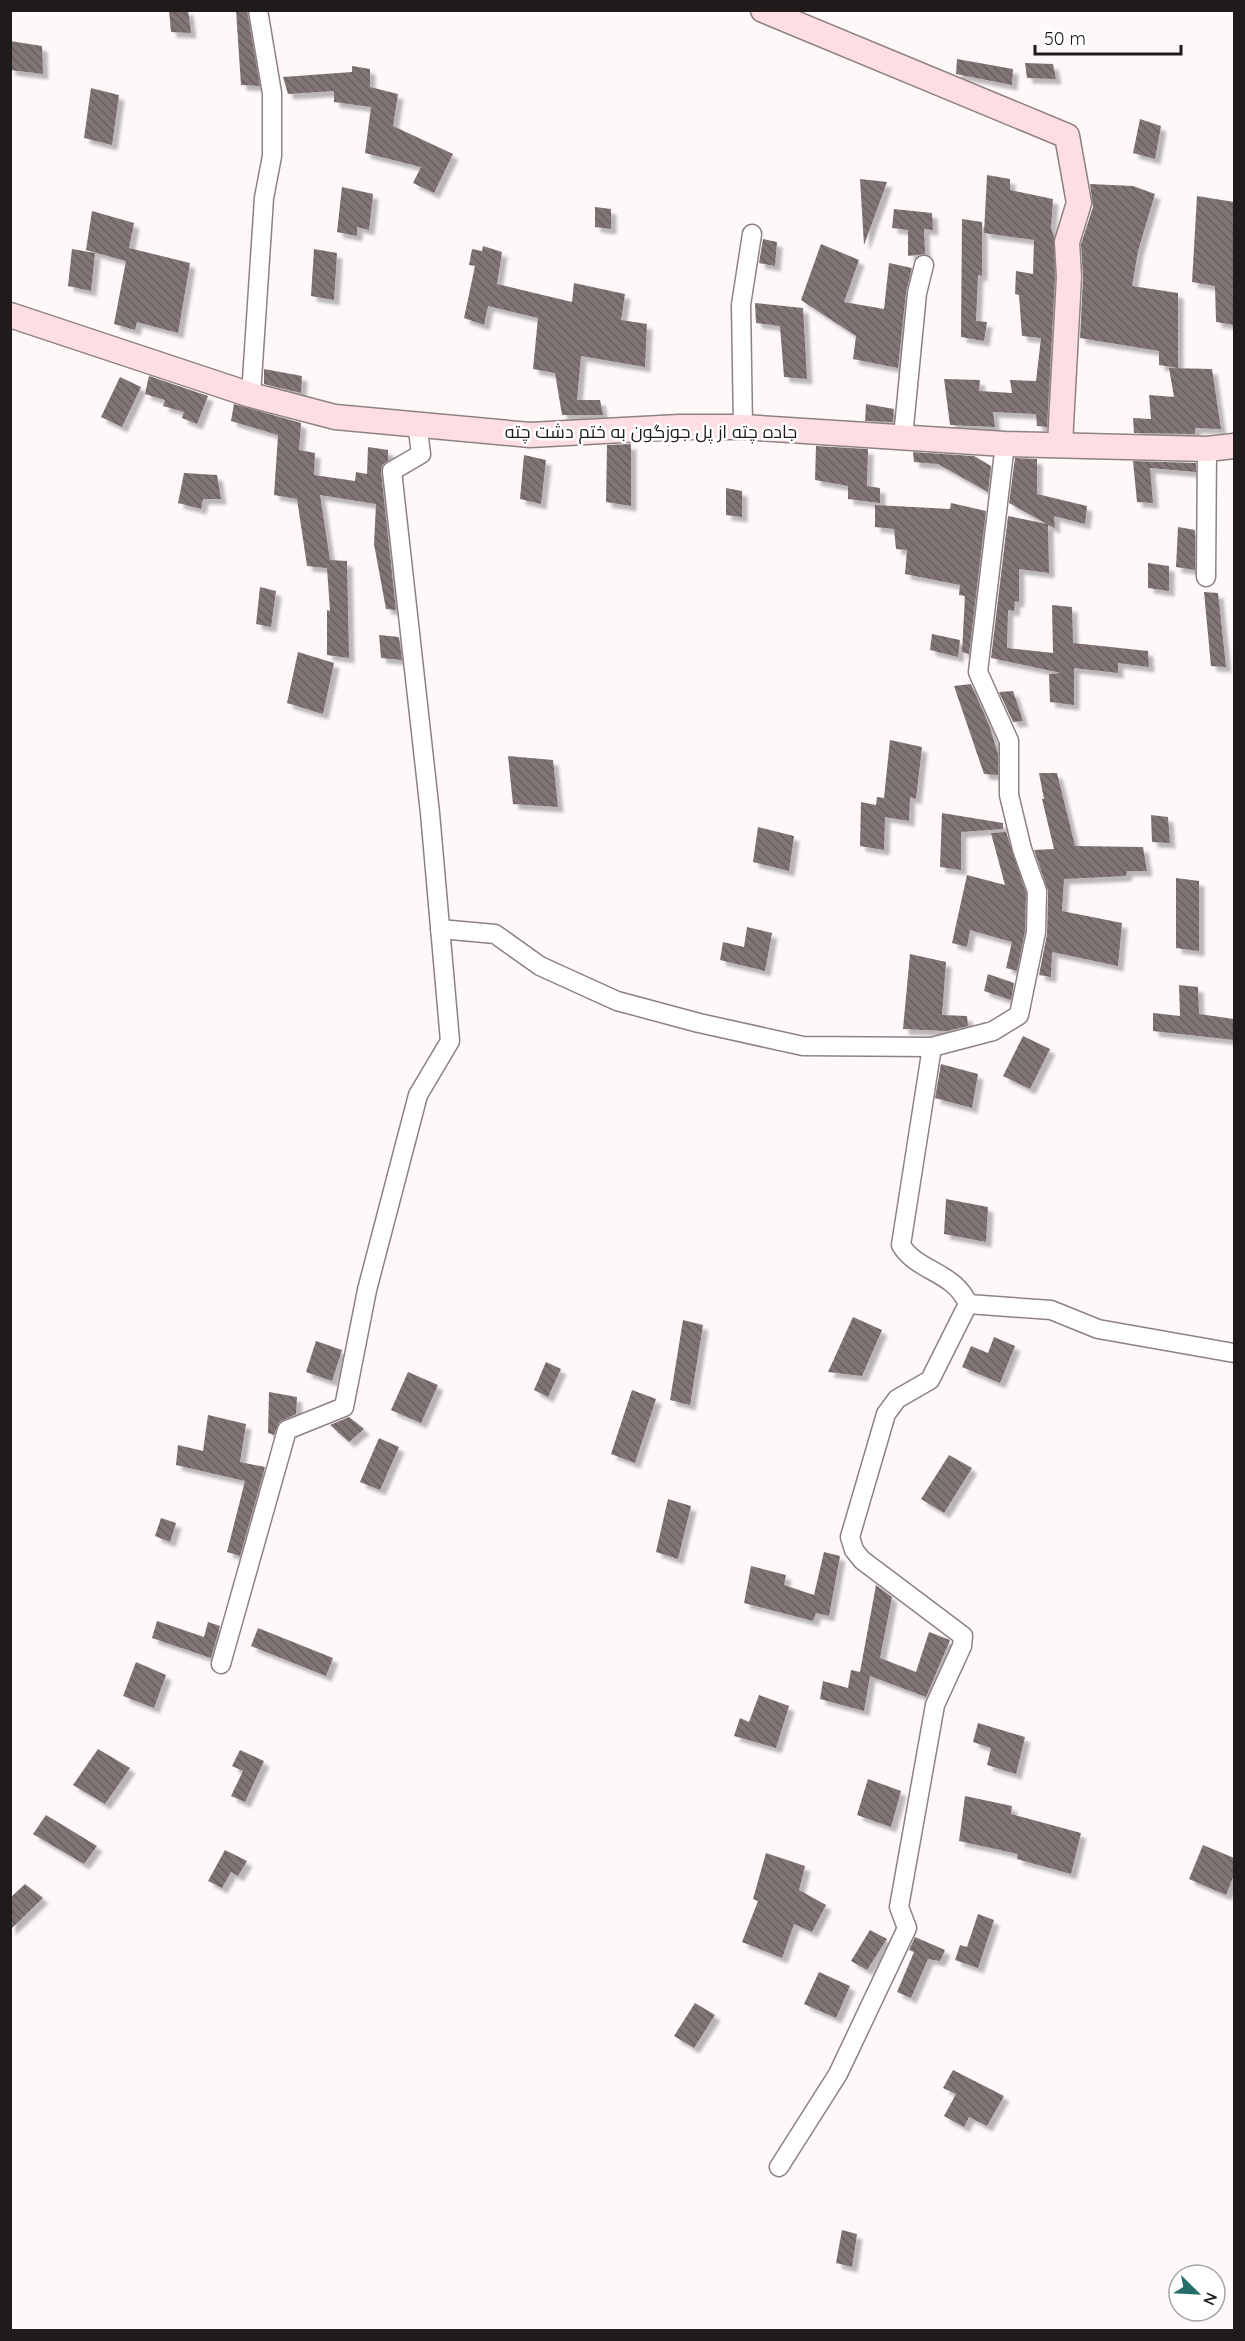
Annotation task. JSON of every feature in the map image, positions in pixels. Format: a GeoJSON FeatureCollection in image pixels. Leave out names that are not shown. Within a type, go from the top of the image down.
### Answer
{"type":"FeatureCollection","features":[{"type":"Feature","properties":{"kind":"street"},"geometry":{"type":"LineString","coordinates":[[251,395],[264,198],[272,156],[272,93],[258,10]]}},
{"type":"Feature","properties":{"kind":"street"},"geometry":{"type":"LineString","coordinates":[[763,10],[1066,136],[1079,203],[1067,242],[1069,277],[1060,444]]}},
{"type":"Feature","properties":{"kind":"street"},"geometry":{"type":"LineString","coordinates":[[743,427],[741,305],[752,234]]}},
{"type":"Feature","properties":{"kind":"street"},"geometry":{"type":"LineString","coordinates":[[903,437],[917,293],[924,265]]}},
{"type":"Feature","properties":{"kind":"street","name":"جاده چته از پل جوزگون به ختم دشت چته"},"geometry":{"type":"LineString","coordinates":[[10,315],[251,395],[335,417],[530,435],[679,427],[743,427],[1005,444],[1207,449],[1234,446]]}},
{"type":"Feature","properties":{"kind":"street"},"geometry":{"type":"LineString","coordinates":[[221,1664],[287,1430],[344,1407],[366,1290],[417,1095],[450,1041],[392,471],[421,454],[417,423]]}},
{"type":"Feature","properties":{"kind":"street"},"geometry":{"type":"LineString","coordinates":[[440,929],[495,934],[540,966],[617,1001],[699,1023],[802,1046],[932,1047],[993,1031],[1019,1015],[1036,932],[1037,891],[1022,849],[1009,795],[1009,741],[978,672],[1005,444]]}},
{"type":"Feature","properties":{"kind":"street"},"geometry":{"type":"LineString","coordinates":[[1206,577],[1207,449]]}},
{"type":"Feature","properties":{"kind":"street"},"geometry":{"type":"LineString","coordinates":[[779,2167],[838,2074],[907,1928],[900,1907],[935,1705],[962,1646],[963,1636],[862,1560],[854,1550],[850,1537],[886,1414],[897,1399],[930,1380],[968,1304],[962,1289],[908,1256],[901,1245],[932,1047]]}},
{"type":"Feature","properties":{"kind":"street"},"geometry":{"type":"LineString","coordinates":[[968,1304],[1051,1310],[1098,1329],[1234,1353]]}},
{"type":"Feature","properties":{"kind":"building"},"geometry":{"type":"Polygon","coordinates":[[[169,10],[188,10],[191,33],[171,32],[169,10]]]}},
{"type":"Feature","properties":{"kind":"building"},"geometry":{"type":"Polygon","coordinates":[[[236,10],[247,10],[260,86],[241,85],[236,10]]]}},
{"type":"Feature","properties":{"kind":"building"},"geometry":{"type":"Polygon","coordinates":[[[10,41],[42,46],[43,74],[10,70],[10,41]]]}},
{"type":"Feature","properties":{"kind":"building"},"geometry":{"type":"Polygon","coordinates":[[[957,59],[1013,69],[1012,85],[956,74],[957,59]]]}},
{"type":"Feature","properties":{"kind":"building"},"geometry":{"type":"Polygon","coordinates":[[[1025,63],[1053,64],[1056,79],[1027,78],[1025,63]]]}},
{"type":"Feature","properties":{"kind":"building"},"geometry":{"type":"Polygon","coordinates":[[[352,66],[370,69],[370,87],[398,94],[393,126],[453,154],[434,193],[413,183],[421,167],[365,153],[371,107],[334,102],[334,91],[288,94],[283,77],[352,72],[352,66]]]}},
{"type":"Feature","properties":{"kind":"building"},"geometry":{"type":"Polygon","coordinates":[[[91,88],[119,95],[112,145],[84,138],[91,88]]]}},
{"type":"Feature","properties":{"kind":"building"},"geometry":{"type":"Polygon","coordinates":[[[1140,119],[1161,126],[1155,159],[1133,153],[1140,119]]]}},
{"type":"Feature","properties":{"kind":"building"},"geometry":{"type":"Polygon","coordinates":[[[987,175],[1010,179],[1010,190],[1053,199],[1051,228],[1054,237],[1055,277],[1047,427],[1037,426],[1036,414],[993,412],[995,427],[950,425],[944,379],[980,380],[979,391],[1012,393],[1010,380],[1036,381],[1041,338],[1022,336],[1019,295],[1015,294],[1016,271],[1033,274],[1034,240],[984,233],[987,175]]]}},
{"type":"Feature","properties":{"kind":"building"},"geometry":{"type":"Polygon","coordinates":[[[860,179],[887,182],[864,245],[860,179]]]}},
{"type":"Feature","properties":{"kind":"building"},"geometry":{"type":"Polygon","coordinates":[[[1090,184],[1133,186],[1155,194],[1138,251],[1132,286],[1178,293],[1178,368],[1159,365],[1159,351],[1080,338],[1083,278],[1081,244],[1093,207],[1090,184]]]}},
{"type":"Feature","properties":{"kind":"building"},"geometry":{"type":"Polygon","coordinates":[[[342,187],[373,194],[369,230],[357,227],[357,236],[337,232],[342,187]]]}},
{"type":"Feature","properties":{"kind":"building"},"geometry":{"type":"Polygon","coordinates":[[[1197,196],[1234,202],[1234,325],[1216,322],[1215,286],[1192,282],[1197,196]]]}},
{"type":"Feature","properties":{"kind":"building"},"geometry":{"type":"Polygon","coordinates":[[[595,207],[611,209],[611,229],[595,227],[595,207]]]}},
{"type":"Feature","properties":{"kind":"building"},"geometry":{"type":"Polygon","coordinates":[[[894,209],[932,213],[933,230],[924,229],[925,254],[908,256],[908,230],[892,228],[894,209]]]}},
{"type":"Feature","properties":{"kind":"building"},"geometry":{"type":"Polygon","coordinates":[[[92,211],[134,223],[129,248],[190,263],[178,333],[137,322],[135,330],[114,324],[126,261],[86,250],[92,211]]]}},
{"type":"Feature","properties":{"kind":"building"},"geometry":{"type":"Polygon","coordinates":[[[962,219],[982,222],[982,276],[978,275],[976,321],[987,322],[984,341],[961,337],[962,219]]]}},
{"type":"Feature","properties":{"kind":"building"},"geometry":{"type":"Polygon","coordinates":[[[763,239],[777,242],[775,266],[759,263],[763,239]]]}},
{"type":"Feature","properties":{"kind":"building"},"geometry":{"type":"Polygon","coordinates":[[[821,244],[859,260],[844,302],[884,309],[889,263],[912,268],[906,292],[898,368],[853,359],[856,336],[801,300],[821,244]]]}},
{"type":"Feature","properties":{"kind":"building"},"geometry":{"type":"Polygon","coordinates":[[[483,246],[502,252],[497,284],[572,302],[574,283],[625,294],[621,320],[647,324],[645,367],[581,356],[577,400],[600,400],[603,415],[562,415],[555,373],[533,369],[538,318],[488,306],[484,325],[464,318],[475,266],[469,265],[472,249],[482,251],[483,246]]]}},
{"type":"Feature","properties":{"kind":"building"},"geometry":{"type":"Polygon","coordinates":[[[72,249],[95,253],[91,291],[68,286],[72,249]]]}},
{"type":"Feature","properties":{"kind":"building"},"geometry":{"type":"Polygon","coordinates":[[[314,249],[337,253],[334,300],[311,296],[314,249]]]}},
{"type":"Feature","properties":{"kind":"building"},"geometry":{"type":"Polygon","coordinates":[[[755,303],[803,308],[807,379],[784,377],[780,326],[756,323],[755,303]]]}},
{"type":"Feature","properties":{"kind":"building"},"geometry":{"type":"Polygon","coordinates":[[[1169,368],[1212,369],[1221,429],[1195,428],[1195,434],[1134,433],[1133,418],[1151,419],[1149,395],[1174,397],[1169,368]]]}},
{"type":"Feature","properties":{"kind":"building"},"geometry":{"type":"Polygon","coordinates":[[[264,369],[302,376],[301,393],[264,384],[264,369]]]}},
{"type":"Feature","properties":{"kind":"building"},"geometry":{"type":"Polygon","coordinates":[[[149,376],[208,396],[197,424],[182,418],[184,412],[163,406],[165,400],[145,394],[149,376]]]}},
{"type":"Feature","properties":{"kind":"building"},"geometry":{"type":"Polygon","coordinates":[[[120,377],[141,387],[122,427],[101,417],[120,377]]]}},
{"type":"Feature","properties":{"kind":"building"},"geometry":{"type":"Polygon","coordinates":[[[234,404],[301,423],[299,450],[315,453],[314,475],[355,481],[356,472],[367,474],[368,447],[388,450],[388,461],[382,465],[381,472],[396,610],[386,609],[374,544],[376,504],[320,495],[330,560],[347,561],[349,658],[327,655],[327,610],[330,611],[327,568],[307,566],[297,499],[274,495],[278,435],[231,421],[234,404]]]}},
{"type":"Feature","properties":{"kind":"building"},"geometry":{"type":"Polygon","coordinates":[[[866,404],[894,409],[893,422],[865,421],[866,404]]]}},
{"type":"Feature","properties":{"kind":"building"},"geometry":{"type":"Polygon","coordinates":[[[631,444],[631,506],[606,502],[607,445],[631,444]]]}},
{"type":"Feature","properties":{"kind":"building"},"geometry":{"type":"Polygon","coordinates":[[[816,446],[868,449],[867,486],[880,488],[880,503],[848,499],[848,486],[815,480],[816,446]]]}},
{"type":"Feature","properties":{"kind":"building"},"geometry":{"type":"Polygon","coordinates":[[[913,452],[974,456],[991,466],[988,492],[938,464],[914,462],[913,452]]]}},
{"type":"Feature","properties":{"kind":"building"},"geometry":{"type":"Polygon","coordinates":[[[524,455],[546,460],[541,504],[520,499],[524,455]]]}},
{"type":"Feature","properties":{"kind":"building"},"geometry":{"type":"Polygon","coordinates":[[[1015,458],[1037,459],[1037,494],[1087,506],[1085,524],[1054,516],[1055,528],[1048,525],[1049,573],[1019,569],[1019,602],[1015,601],[1014,611],[1008,610],[1007,648],[1053,653],[1052,605],[1072,607],[1073,643],[1148,651],[1149,667],[1118,663],[1118,673],[1074,668],[1074,705],[1050,702],[1049,674],[1061,673],[991,658],[1008,516],[1047,524],[1009,503],[1015,458]]]}},
{"type":"Feature","properties":{"kind":"building"},"geometry":{"type":"Polygon","coordinates":[[[1133,461],[1196,463],[1196,472],[1150,468],[1153,503],[1137,502],[1133,461]]]}},
{"type":"Feature","properties":{"kind":"building"},"geometry":{"type":"Polygon","coordinates":[[[184,473],[217,475],[221,499],[203,499],[201,509],[178,503],[184,473]]]}},
{"type":"Feature","properties":{"kind":"building"},"geometry":{"type":"Polygon","coordinates":[[[726,488],[742,491],[742,517],[726,515],[726,488]]]}},
{"type":"Feature","properties":{"kind":"building"},"geometry":{"type":"Polygon","coordinates":[[[951,503],[986,511],[969,654],[962,652],[965,596],[959,595],[960,585],[905,574],[907,550],[896,549],[894,529],[875,527],[875,505],[950,509],[951,503]]]}},
{"type":"Feature","properties":{"kind":"building"},"geometry":{"type":"Polygon","coordinates":[[[1178,527],[1195,530],[1195,570],[1176,567],[1178,527]]]}},
{"type":"Feature","properties":{"kind":"building"},"geometry":{"type":"Polygon","coordinates":[[[1148,563],[1169,566],[1169,591],[1148,588],[1148,563]]]}},
{"type":"Feature","properties":{"kind":"building"},"geometry":{"type":"Polygon","coordinates":[[[260,587],[276,591],[271,627],[256,624],[260,587]]]}},
{"type":"Feature","properties":{"kind":"building"},"geometry":{"type":"Polygon","coordinates":[[[1204,592],[1218,593],[1226,667],[1211,666],[1204,592]]]}},
{"type":"Feature","properties":{"kind":"building"},"geometry":{"type":"Polygon","coordinates":[[[932,634],[960,640],[958,657],[930,650],[932,634]]]}},
{"type":"Feature","properties":{"kind":"building"},"geometry":{"type":"Polygon","coordinates":[[[379,635],[399,637],[402,660],[381,658],[379,635]]]}},
{"type":"Feature","properties":{"kind":"building"},"geometry":{"type":"Polygon","coordinates":[[[298,652],[334,663],[323,714],[287,703],[298,652]]]}},
{"type":"Feature","properties":{"kind":"building"},"geometry":{"type":"Polygon","coordinates":[[[971,684],[989,725],[998,754],[998,775],[984,774],[954,686],[971,684]]]}},
{"type":"Feature","properties":{"kind":"building"},"geometry":{"type":"Polygon","coordinates":[[[1013,691],[1023,721],[1013,722],[999,692],[1013,691]]]}},
{"type":"Feature","properties":{"kind":"building"},"geometry":{"type":"Polygon","coordinates":[[[890,740],[922,747],[916,799],[910,797],[909,821],[885,817],[884,850],[860,846],[861,802],[876,805],[877,797],[884,798],[890,740]]]}},
{"type":"Feature","properties":{"kind":"building"},"geometry":{"type":"Polygon","coordinates":[[[508,756],[553,760],[558,807],[513,804],[508,756]]]}},
{"type":"Feature","properties":{"kind":"building"},"geometry":{"type":"Polygon","coordinates":[[[1039,773],[1057,773],[1075,846],[1143,847],[1147,871],[1127,871],[1126,876],[1064,879],[1062,911],[1122,923],[1118,966],[1052,952],[1051,977],[1039,975],[1047,934],[1048,891],[1034,850],[1054,849],[1042,799],[1044,799],[1039,773]]]}},
{"type":"Feature","properties":{"kind":"building"},"geometry":{"type":"Polygon","coordinates":[[[942,813],[1003,823],[1003,829],[961,832],[961,870],[940,867],[942,813]]]}},
{"type":"Feature","properties":{"kind":"building"},"geometry":{"type":"Polygon","coordinates":[[[1151,815],[1168,817],[1170,843],[1152,842],[1151,815]]]}},
{"type":"Feature","properties":{"kind":"building"},"geometry":{"type":"Polygon","coordinates":[[[758,827],[794,836],[789,871],[753,862],[758,827]]]}},
{"type":"Feature","properties":{"kind":"building"},"geometry":{"type":"Polygon","coordinates":[[[1006,832],[1026,893],[1025,931],[1017,971],[1006,968],[1012,942],[970,930],[967,947],[952,943],[967,875],[1005,885],[991,833],[1006,832]]]}},
{"type":"Feature","properties":{"kind":"building"},"geometry":{"type":"Polygon","coordinates":[[[1176,878],[1199,881],[1199,951],[1176,948],[1176,878]]]}},
{"type":"Feature","properties":{"kind":"building"},"geometry":{"type":"Polygon","coordinates":[[[747,927],[772,933],[765,971],[720,960],[723,942],[744,947],[747,927]]]}},
{"type":"Feature","properties":{"kind":"building"},"geometry":{"type":"Polygon","coordinates":[[[910,954],[946,962],[942,1015],[967,1016],[968,1026],[947,1031],[903,1029],[910,954]]]}},
{"type":"Feature","properties":{"kind":"building"},"geometry":{"type":"Polygon","coordinates":[[[988,974],[1014,983],[1011,1000],[984,991],[988,974]]]}},
{"type":"Feature","properties":{"kind":"building"},"geometry":{"type":"Polygon","coordinates":[[[1179,985],[1198,987],[1199,1014],[1234,1019],[1234,1040],[1153,1031],[1153,1013],[1180,1016],[1179,985]]]}},
{"type":"Feature","properties":{"kind":"building"},"geometry":{"type":"Polygon","coordinates":[[[1023,1036],[1050,1049],[1030,1089],[1003,1076],[1023,1036]]]}},
{"type":"Feature","properties":{"kind":"building"},"geometry":{"type":"Polygon","coordinates":[[[941,1064],[978,1074],[972,1108],[935,1098],[941,1064]]]}},
{"type":"Feature","properties":{"kind":"building"},"geometry":{"type":"Polygon","coordinates":[[[946,1199],[988,1207],[986,1242],[944,1234],[946,1199]]]}},
{"type":"Feature","properties":{"kind":"building"},"geometry":{"type":"Polygon","coordinates":[[[853,1317],[882,1330],[862,1376],[828,1372],[853,1317]]]}},
{"type":"Feature","properties":{"kind":"building"},"geometry":{"type":"Polygon","coordinates":[[[683,1320],[703,1325],[690,1405],[670,1400],[683,1320]]]}},
{"type":"Feature","properties":{"kind":"building"},"geometry":{"type":"Polygon","coordinates":[[[994,1337],[1015,1346],[1000,1383],[962,1367],[971,1346],[988,1353],[994,1337]]]}},
{"type":"Feature","properties":{"kind":"building"},"geometry":{"type":"Polygon","coordinates":[[[316,1341],[342,1350],[332,1381],[306,1372],[316,1341]]]}},
{"type":"Feature","properties":{"kind":"building"},"geometry":{"type":"Polygon","coordinates":[[[546,1362],[561,1369],[548,1397],[534,1390],[546,1362]]]}},
{"type":"Feature","properties":{"kind":"building"},"geometry":{"type":"Polygon","coordinates":[[[408,1372],[438,1385],[421,1423],[391,1410],[408,1372]]]}},
{"type":"Feature","properties":{"kind":"building"},"geometry":{"type":"Polygon","coordinates":[[[632,1390],[656,1399],[635,1463],[611,1454],[632,1390]]]}},
{"type":"Feature","properties":{"kind":"building"},"geometry":{"type":"Polygon","coordinates":[[[269,1392],[297,1397],[296,1414],[279,1422],[274,1435],[268,1433],[269,1392]]]}},
{"type":"Feature","properties":{"kind":"building"},"geometry":{"type":"Polygon","coordinates":[[[208,1415],[246,1424],[240,1462],[265,1467],[240,1556],[227,1552],[245,1481],[176,1465],[178,1445],[203,1451],[208,1415]]]}},
{"type":"Feature","properties":{"kind":"building"},"geometry":{"type":"Polygon","coordinates":[[[349,1417],[364,1429],[349,1442],[330,1425],[349,1417]]]}},
{"type":"Feature","properties":{"kind":"building"},"geometry":{"type":"Polygon","coordinates":[[[379,1438],[399,1447],[380,1490],[360,1482],[379,1438]]]}},
{"type":"Feature","properties":{"kind":"building"},"geometry":{"type":"Polygon","coordinates":[[[949,1455],[972,1468],[944,1513],[921,1499],[949,1455]]]}},
{"type":"Feature","properties":{"kind":"building"},"geometry":{"type":"Polygon","coordinates":[[[668,1499],[691,1506],[678,1559],[656,1552],[668,1499]]]}},
{"type":"Feature","properties":{"kind":"building"},"geometry":{"type":"Polygon","coordinates":[[[161,1518],[176,1523],[170,1542],[155,1536],[161,1518]]]}},
{"type":"Feature","properties":{"kind":"building"},"geometry":{"type":"Polygon","coordinates":[[[824,1552],[840,1556],[829,1616],[816,1613],[813,1621],[744,1603],[751,1566],[786,1575],[784,1585],[814,1595],[824,1552]]]}},
{"type":"Feature","properties":{"kind":"building"},"geometry":{"type":"Polygon","coordinates":[[[876,1585],[892,1597],[880,1658],[916,1672],[929,1632],[950,1640],[926,1697],[870,1676],[864,1711],[820,1699],[823,1681],[848,1688],[851,1670],[860,1672],[876,1585]]]}},
{"type":"Feature","properties":{"kind":"building"},"geometry":{"type":"Polygon","coordinates":[[[157,1621],[204,1637],[208,1622],[220,1626],[211,1658],[152,1638],[157,1621]]]}},
{"type":"Feature","properties":{"kind":"building"},"geometry":{"type":"Polygon","coordinates":[[[258,1628],[333,1658],[326,1676],[251,1646],[258,1628]]]}},
{"type":"Feature","properties":{"kind":"building"},"geometry":{"type":"Polygon","coordinates":[[[136,1662],[166,1675],[154,1708],[123,1696],[136,1662]]]}},
{"type":"Feature","properties":{"kind":"building"},"geometry":{"type":"Polygon","coordinates":[[[759,1695],[789,1706],[776,1748],[734,1736],[740,1718],[749,1722],[759,1695]]]}},
{"type":"Feature","properties":{"kind":"building"},"geometry":{"type":"Polygon","coordinates":[[[978,1723],[1025,1737],[1016,1774],[987,1765],[991,1748],[973,1742],[978,1723]]]}},
{"type":"Feature","properties":{"kind":"building"},"geometry":{"type":"Polygon","coordinates":[[[98,1749],[130,1768],[105,1804],[73,1785],[98,1749]]]}},
{"type":"Feature","properties":{"kind":"building"},"geometry":{"type":"Polygon","coordinates":[[[240,1750],[264,1761],[245,1802],[231,1796],[243,1771],[232,1766],[240,1750]]]}},
{"type":"Feature","properties":{"kind":"building"},"geometry":{"type":"Polygon","coordinates":[[[868,1779],[901,1791],[891,1827],[857,1815],[868,1779]]]}},
{"type":"Feature","properties":{"kind":"building"},"geometry":{"type":"Polygon","coordinates":[[[965,1796],[1012,1806],[1011,1814],[1081,1833],[1071,1874],[1017,1859],[1018,1854],[959,1841],[965,1796]]]}},
{"type":"Feature","properties":{"kind":"building"},"geometry":{"type":"Polygon","coordinates":[[[46,1815],[97,1846],[84,1864],[33,1834],[46,1815]]]}},
{"type":"Feature","properties":{"kind":"building"},"geometry":{"type":"Polygon","coordinates":[[[1203,1845],[1234,1858],[1234,1875],[1226,1895],[1189,1879],[1203,1845]]]}},
{"type":"Feature","properties":{"kind":"building"},"geometry":{"type":"Polygon","coordinates":[[[225,1850],[247,1861],[238,1876],[231,1872],[222,1888],[208,1881],[225,1850]]]}},
{"type":"Feature","properties":{"kind":"building"},"geometry":{"type":"Polygon","coordinates":[[[766,1853],[805,1866],[799,1890],[826,1905],[812,1932],[794,1924],[782,1958],[742,1942],[758,1901],[753,1899],[766,1853]]]}},
{"type":"Feature","properties":{"kind":"building"},"geometry":{"type":"Polygon","coordinates":[[[25,1884],[43,1898],[10,1930],[10,1898],[25,1884]]]}},
{"type":"Feature","properties":{"kind":"building"},"geometry":{"type":"Polygon","coordinates":[[[978,1914],[994,1920],[978,1968],[955,1960],[960,1945],[967,1947],[978,1914]]]}},
{"type":"Feature","properties":{"kind":"building"},"geometry":{"type":"Polygon","coordinates":[[[870,1930],[887,1939],[867,1970],[851,1961],[870,1930]]]}},
{"type":"Feature","properties":{"kind":"building"},"geometry":{"type":"Polygon","coordinates":[[[915,1937],[945,1950],[940,1961],[928,1959],[911,1998],[897,1992],[914,1952],[909,1950],[915,1937]]]}},
{"type":"Feature","properties":{"kind":"building"},"geometry":{"type":"Polygon","coordinates":[[[819,1972],[850,1986],[836,2018],[804,2004],[819,1972]]]}},
{"type":"Feature","properties":{"kind":"building"},"geometry":{"type":"Polygon","coordinates":[[[695,2003],[715,2015],[694,2048],[674,2036],[695,2003]]]}},
{"type":"Feature","properties":{"kind":"building"},"geometry":{"type":"Polygon","coordinates":[[[953,2070],[1004,2096],[987,2126],[969,2117],[964,2127],[944,2116],[956,2094],[943,2088],[953,2070]]]}},
{"type":"Feature","properties":{"kind":"building"},"geometry":{"type":"Polygon","coordinates":[[[842,2230],[857,2234],[852,2267],[836,2263],[842,2230]]]}}]}
